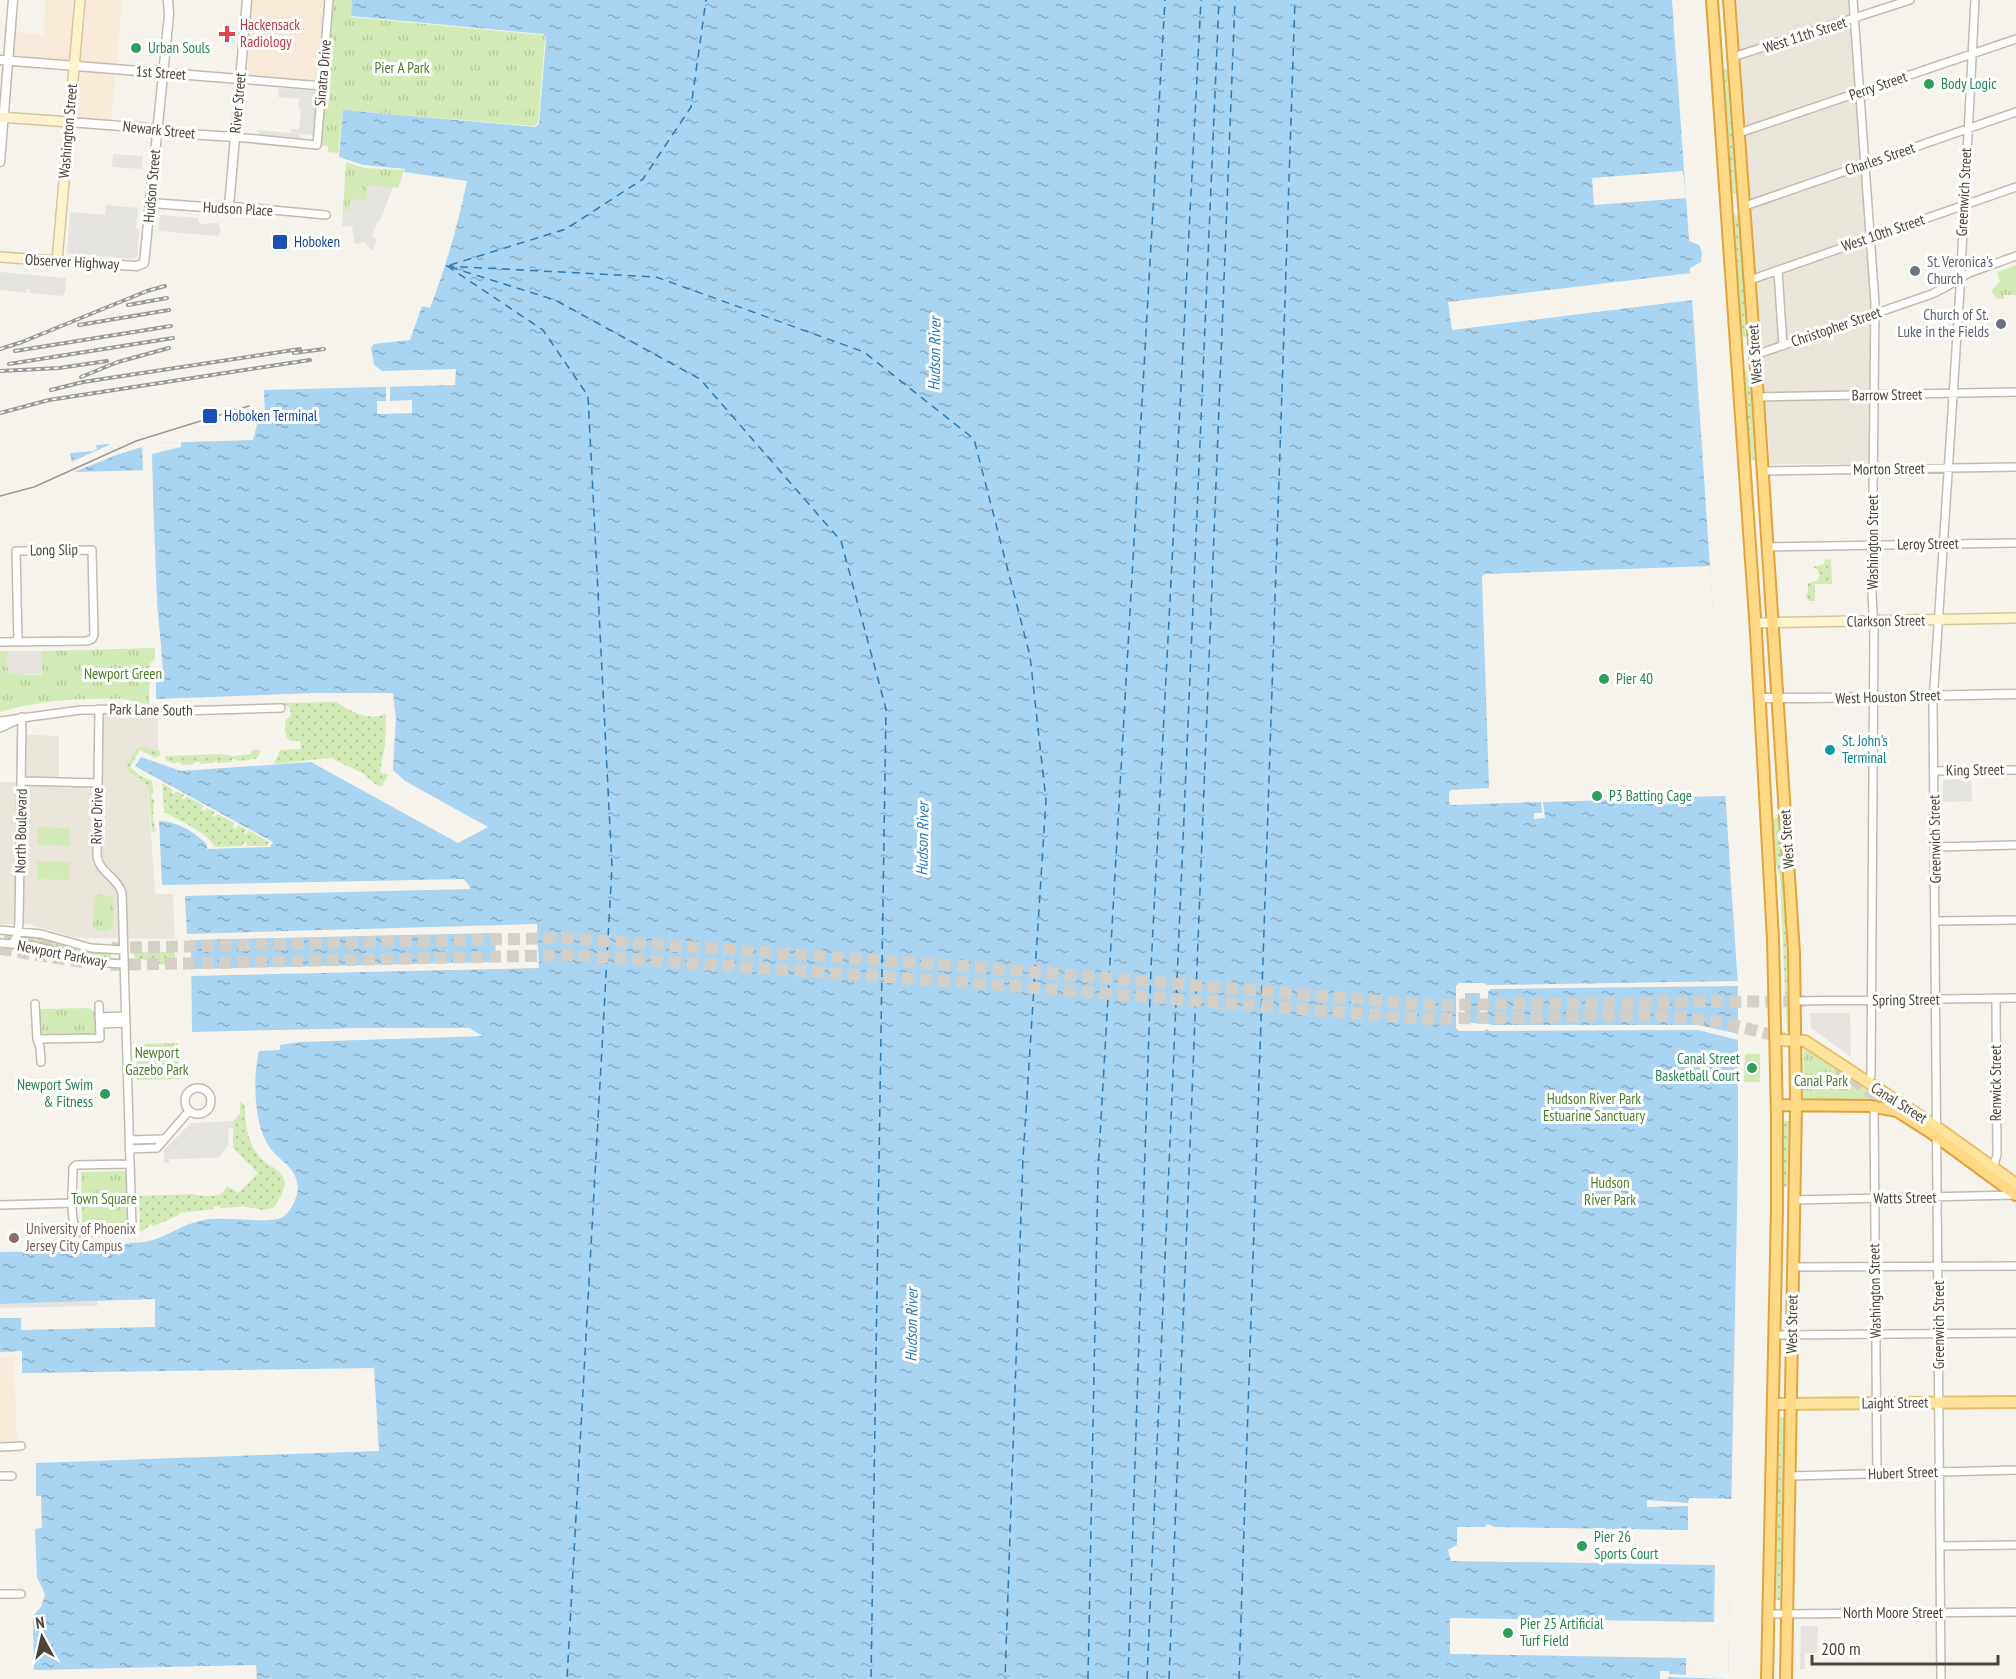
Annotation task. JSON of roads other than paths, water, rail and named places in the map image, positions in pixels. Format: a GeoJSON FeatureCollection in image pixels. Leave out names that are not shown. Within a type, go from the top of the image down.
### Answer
{"type":"FeatureCollection","features":[{"type":"Feature","properties":{"kind":"highway","name":"West Street"},"geometry":{"type":"LineString","coordinates":[[1712,0],[1760,698],[1771,894],[1776,1040],[1775,1335],[1767,1679]]}},
{"type":"Feature","properties":{"kind":"highway","name":"West Street"},"geometry":{"type":"LineString","coordinates":[[1729,0],[1793,928],[1796,1105],[1786,1679]]}},
{"type":"Feature","properties":{"kind":"highway","name":"Canal Street"},"geometry":{"type":"LineString","coordinates":[[1777,1105],[1874,1106],[1902,1114],[1938,1133],[2016,1195]]}},
{"type":"Feature","properties":{"kind":"main road","name":"Washington Street"},"geometry":{"type":"LineString","coordinates":[[57,261],[80,0]]}},
{"type":"Feature","properties":{"kind":"main road","name":"Newark Street"},"geometry":{"type":"LineString","coordinates":[[2,117],[69,122]]}},
{"type":"Feature","properties":{"kind":"main road","name":"Observer Highway"},"geometry":{"type":"LineString","coordinates":[[0,257],[57,261]]}},
{"type":"Feature","properties":{"kind":"main road","name":"Clarkson Street"},"geometry":{"type":"LineString","coordinates":[[1755,623],[2016,618]]}},
{"type":"Feature","properties":{"kind":"main road","name":"Canal Street"},"geometry":{"type":"LineString","coordinates":[[1776,1040],[1805,1041],[2016,1184]]}},
{"type":"Feature","properties":{"kind":"main road","name":"Laight Street"},"geometry":{"type":"LineString","coordinates":[[1774,1404],[2016,1402]]}},
{"type":"Feature","properties":{"kind":"street"},"geometry":{"type":"LineString","coordinates":[[0,162],[4,61],[13,0]]}},
{"type":"Feature","properties":{"kind":"street","name":"Hudson Street"},"geometry":{"type":"LineString","coordinates":[[144,264],[169,15],[168,0]]}},
{"type":"Feature","properties":{"kind":"street","name":"River Street"},"geometry":{"type":"LineString","coordinates":[[229,206],[247,0]]}},
{"type":"Feature","properties":{"kind":"street","name":"Sinatra Drive"},"geometry":{"type":"LineString","coordinates":[[317,146],[329,0]]}},
{"type":"Feature","properties":{"kind":"street","name":"Washington Street"},"geometry":{"type":"LineString","coordinates":[[1853,0],[1875,313],[1871,1075],[1868,1084]]}},
{"type":"Feature","properties":{"kind":"street","name":"West 11th Street"},"geometry":{"type":"LineString","coordinates":[[1733,57],[1910,0]]}},
{"type":"Feature","properties":{"kind":"street","name":"Greenwich Street"},"geometry":{"type":"LineString","coordinates":[[1941,1679],[1934,696],[1975,0]]}},
{"type":"Feature","properties":{"kind":"street","name":"Perry Street"},"geometry":{"type":"LineString","coordinates":[[1739,133],[2016,39]]}},
{"type":"Feature","properties":{"kind":"street","name":"1st Street"},"geometry":{"type":"LineString","coordinates":[[4,61],[322,87]]}},
{"type":"Feature","properties":{"kind":"street","name":"Charles Street"},"geometry":{"type":"LineString","coordinates":[[1744,206],[2016,112]]}},
{"type":"Feature","properties":{"kind":"street","name":"Newark Street"},"geometry":{"type":"LineString","coordinates":[[69,122],[317,146]]}},
{"type":"Feature","properties":{"kind":"street","name":"West 10th Street"},"geometry":{"type":"LineString","coordinates":[[1750,280],[2016,187]]}},
{"type":"Feature","properties":{"kind":"street","name":"Hudson Place"},"geometry":{"type":"LineString","coordinates":[[151,203],[218,208],[229,206],[326,215]]}},
{"type":"Feature","properties":{"kind":"street","name":"Christopher Street"},"geometry":{"type":"LineString","coordinates":[[1755,355],[1936,292],[1969,273],[2016,256]]}},
{"type":"Feature","properties":{"kind":"street","name":"Observer Highway"},"geometry":{"type":"LineString","coordinates":[[57,261],[101,265],[139,266],[144,264]]}},
{"type":"Feature","properties":{"kind":"street"},"geometry":{"type":"LineString","coordinates":[[1778,271],[1783,346]]}},
{"type":"Feature","properties":{"kind":"street","name":"Barrow Street"},"geometry":{"type":"LineString","coordinates":[[1758,397],[2016,393]]}},
{"type":"Feature","properties":{"kind":"street","name":"Morton Street"},"geometry":{"type":"LineString","coordinates":[[1763,471],[2016,467]]}},
{"type":"Feature","properties":{"kind":"street","name":"Leroy Street"},"geometry":{"type":"LineString","coordinates":[[1768,547],[2016,543]]}},
{"type":"Feature","properties":{"kind":"street","name":"Long Slip"},"geometry":{"type":"LineString","coordinates":[[92,550],[93,638],[18,642],[16,551],[92,550]]}},
{"type":"Feature","properties":{"kind":"street"},"geometry":{"type":"LineString","coordinates":[[0,642],[18,642]]}},
{"type":"Feature","properties":{"kind":"street","name":"West Houston Street"},"geometry":{"type":"LineString","coordinates":[[1760,698],[1829,699],[2016,694]]}},
{"type":"Feature","properties":{"kind":"street","name":"Park Lane South"},"geometry":{"type":"LineString","coordinates":[[0,721],[61,711],[99,709],[147,711],[281,708]]}},
{"type":"Feature","properties":{"kind":"street","name":"River Drive"},"geometry":{"type":"LineString","coordinates":[[73,1203],[77,1232],[129,1231],[132,1227],[121,888],[102,868],[97,856],[99,709]]}},
{"type":"Feature","properties":{"kind":"street","name":"Park Lane South"},"geometry":{"type":"LineString","coordinates":[[0,728],[22,717]]}},
{"type":"Feature","properties":{"kind":"street","name":"North Boulevard"},"geometry":{"type":"LineString","coordinates":[[13,943],[18,930],[22,717]]}},
{"type":"Feature","properties":{"kind":"street","name":"King Street"},"geometry":{"type":"LineString","coordinates":[[1934,771],[2016,770]]}},
{"type":"Feature","properties":{"kind":"street"},"geometry":{"type":"LineString","coordinates":[[21,781],[98,783]]}},
{"type":"Feature","properties":{"kind":"street"},"geometry":{"type":"LineString","coordinates":[[1935,847],[2016,845]]}},
{"type":"Feature","properties":{"kind":"street"},"geometry":{"type":"LineString","coordinates":[[1936,921],[2016,921]]}},
{"type":"Feature","properties":{"kind":"street","name":"Newport Parkway"},"geometry":{"type":"LineString","coordinates":[[0,930],[18,930],[47,935],[91,948],[123,950]]}},
{"type":"Feature","properties":{"kind":"street","name":"Newport Parkway"},"geometry":{"type":"LineString","coordinates":[[0,943],[40,948],[85,961],[124,964]]}},
{"type":"Feature","properties":{"kind":"street","name":"Renwick Street"},"geometry":{"type":"LineString","coordinates":[[1994,1168],[1997,1155],[1996,999]]}},
{"type":"Feature","properties":{"kind":"street","name":"Spring Street"},"geometry":{"type":"LineString","coordinates":[[1795,1001],[2016,999]]}},
{"type":"Feature","properties":{"kind":"street"},"geometry":{"type":"LineString","coordinates":[[35,1004],[41,1062]]}},
{"type":"Feature","properties":{"kind":"street"},"geometry":{"type":"LineString","coordinates":[[37,1039],[100,1038],[99,1005]]}},
{"type":"Feature","properties":{"kind":"street"},"geometry":{"type":"LineString","coordinates":[[100,1020],[125,1019]]}},
{"type":"Feature","properties":{"kind":"street","name":"Washington Street"},"geometry":{"type":"LineString","coordinates":[[1874,1106],[1877,1475]]}},
{"type":"Feature","properties":{"kind":"street"},"geometry":{"type":"LineString","coordinates":[[129,1149],[157,1148],[189,1111]]}},
{"type":"Feature","properties":{"kind":"street"},"geometry":{"type":"LineString","coordinates":[[129,1140],[163,1139]]}},
{"type":"Feature","properties":{"kind":"street"},"geometry":{"type":"LineString","coordinates":[[0,1204],[73,1203],[73,1168],[76,1165],[129,1164]]}},
{"type":"Feature","properties":{"kind":"street","name":"Watts Street"},"geometry":{"type":"LineString","coordinates":[[1794,1200],[2016,1195]]}},
{"type":"Feature","properties":{"kind":"street"},"geometry":{"type":"LineString","coordinates":[[1793,1267],[2016,1266]]}},
{"type":"Feature","properties":{"kind":"street"},"geometry":{"type":"LineString","coordinates":[[1775,1335],[2016,1333]]}},
{"type":"Feature","properties":{"kind":"street"},"geometry":{"type":"LineString","coordinates":[[0,1447],[21,1446]]}},
{"type":"Feature","properties":{"kind":"street","name":"Hubert Street"},"geometry":{"type":"LineString","coordinates":[[1790,1476],[2016,1470]]}},
{"type":"Feature","properties":{"kind":"street"},"geometry":{"type":"LineString","coordinates":[[0,1476],[12,1476]]}},
{"type":"Feature","properties":{"kind":"street"},"geometry":{"type":"LineString","coordinates":[[1940,1546],[2016,1545]]}},
{"type":"Feature","properties":{"kind":"street"},"geometry":{"type":"LineString","coordinates":[[0,1594],[21,1594]]}},
{"type":"Feature","properties":{"kind":"street","name":"North Moore Street"},"geometry":{"type":"LineString","coordinates":[[1770,1614],[2016,1612]]}},
{"type":"Feature","properties":{"kind":"water","name":"Hudson River"},"geometry":{"type":"Polygon","coordinates":[[[352,0],[1672,0],[1689,241],[1699,245],[1702,253],[1701,262],[1690,268],[1738,986],[1738,1157],[1728,1679],[257,1679],[256,1665],[34,1670],[33,1616],[41,1607],[45,1595],[37,1578],[35,1529],[42,1528],[41,1496],[36,1496],[36,1463],[379,1451],[374,1368],[22,1373],[22,1351],[0,1352],[0,1318],[21,1318],[21,1330],[155,1327],[155,1299],[0,1304],[0,1252],[105,1250],[128,1243],[159,1238],[189,1224],[204,1220],[274,1220],[281,1218],[293,1205],[298,1187],[294,1174],[270,1148],[260,1127],[255,1087],[259,1051],[280,1050],[280,1045],[300,1042],[483,1036],[469,1028],[192,1032],[191,941],[187,934],[185,896],[471,889],[464,879],[162,885],[159,821],[179,825],[191,832],[207,845],[207,849],[270,847],[273,842],[135,766],[141,757],[181,771],[311,762],[458,843],[488,827],[405,781],[393,770],[396,719],[393,693],[314,693],[156,699],[156,669],[163,669],[157,602],[152,470],[74,472],[70,453],[94,451],[97,449],[96,445],[108,444],[119,454],[155,443],[253,440],[258,421],[265,420],[264,390],[455,385],[456,369],[382,371],[374,365],[371,348],[374,344],[410,340],[422,306],[430,308],[451,245],[467,181],[404,172],[405,169],[363,165],[339,157],[343,110],[535,127],[539,124],[546,38],[543,34],[351,16],[352,0]]]}},
{"type":"Feature","properties":{"kind":"tunnel"},"geometry":{"type":"LineString","coordinates":[[5,933],[65,942]]}},
{"type":"Feature","properties":{"kind":"tunnel"},"geometry":{"type":"LineString","coordinates":[[112,948],[561,938],[962,966],[1431,1005],[1805,1001]]}},
{"type":"Feature","properties":{"kind":"tunnel"},"geometry":{"type":"LineString","coordinates":[[0,949],[88,963]]}},
{"type":"Feature","properties":{"kind":"tunnel"},"geometry":{"type":"LineString","coordinates":[[111,965],[571,955],[961,982],[1424,1019],[1642,1015],[1683,1017],[1725,1023],[1784,1038]]}},
{"type":"Feature","properties":{"kind":"tunnel"},"geometry":{"type":"LineString","coordinates":[[1838,1068],[1899,1113]]}},
{"type":"Feature","properties":{"kind":"tram line"},"geometry":{"type":"LineString","coordinates":[[0,496],[34,487],[136,441],[249,406]]}},
{"type":"Feature","properties":{"kind":"railway"},"geometry":{"type":"LineString","coordinates":[[0,349],[165,286]]}},
{"type":"Feature","properties":{"kind":"railway"},"geometry":{"type":"LineString","coordinates":[[128,305],[167,298]]}},
{"type":"Feature","properties":{"kind":"railway"},"geometry":{"type":"LineString","coordinates":[[79,325],[169,310]]}},
{"type":"Feature","properties":{"kind":"railway"},"geometry":{"type":"LineString","coordinates":[[15,351],[171,326]]}},
{"type":"Feature","properties":{"kind":"railway"},"geometry":{"type":"LineString","coordinates":[[9,364],[173,338]]}},
{"type":"Feature","properties":{"kind":"railway"},"geometry":{"type":"LineString","coordinates":[[81,377],[118,362],[169,348]]}},
{"type":"Feature","properties":{"kind":"railway"},"geometry":{"type":"LineString","coordinates":[[51,390],[83,382],[300,349]]}},
{"type":"Feature","properties":{"kind":"railway"},"geometry":{"type":"LineString","coordinates":[[294,353],[324,349]]}},
{"type":"Feature","properties":{"kind":"railway"},"geometry":{"type":"LineString","coordinates":[[0,413],[49,400],[310,360]]}},
{"type":"Feature","properties":{"kind":"railway"},"geometry":{"type":"LineString","coordinates":[[0,371],[59,368],[107,361]]}},
{"type":"Feature","properties":{"kind":"place","name":"Hackensack Radiology"},"geometry":{"type":"Point","coordinates":[227,34]}},
{"type":"Feature","properties":{"kind":"place","name":"Urban Souls"},"geometry":{"type":"Point","coordinates":[136,48]}},
{"type":"Feature","properties":{"kind":"place","name":"Body Logic"},"geometry":{"type":"Point","coordinates":[1929,84]}},
{"type":"Feature","properties":{"kind":"place","name":"Hoboken"},"geometry":{"type":"Point","coordinates":[280,242]}},
{"type":"Feature","properties":{"kind":"place","name":"St. Veronica's Church"},"geometry":{"type":"Point","coordinates":[1915,271]}},
{"type":"Feature","properties":{"kind":"place","name":"Church of St. Luke in the Fields"},"geometry":{"type":"Point","coordinates":[2001,324]}},
{"type":"Feature","properties":{"kind":"place","name":"Hoboken Terminal"},"geometry":{"type":"Point","coordinates":[210,416]}},
{"type":"Feature","properties":{"kind":"place","name":"Pier 40"},"geometry":{"type":"Point","coordinates":[1604,679]}},
{"type":"Feature","properties":{"kind":"place","name":"St. John's Terminal"},"geometry":{"type":"Point","coordinates":[1830,750]}},
{"type":"Feature","properties":{"kind":"place","name":"P3 Batting Cage"},"geometry":{"type":"Point","coordinates":[1597,796]}},
{"type":"Feature","properties":{"kind":"place","name":"Canal Street Basketball Court"},"geometry":{"type":"Point","coordinates":[1752,1068]}},
{"type":"Feature","properties":{"kind":"place","name":"Newport Swim & Fitness"},"geometry":{"type":"Point","coordinates":[105,1094]}},
{"type":"Feature","properties":{"kind":"place","name":"University of Phoenix Jersey City Campus"},"geometry":{"type":"Point","coordinates":[14,1238]}},
{"type":"Feature","properties":{"kind":"place","name":"Pier 26 Sports Court"},"geometry":{"type":"Point","coordinates":[1582,1546]}},
{"type":"Feature","properties":{"kind":"place","name":"Pier 25 Artificial Turf Field"},"geometry":{"type":"Point","coordinates":[1508,1633]}},
{"type":"Feature","properties":{"kind":"park label","name":"Pier A Park"},"geometry":{"type":"Point","coordinates":[402,68]}},
{"type":"Feature","properties":{"kind":"park label","name":"Newport Green"},"geometry":{"type":"Point","coordinates":[123,674]}},
{"type":"Feature","properties":{"kind":"park label","name":"Newport Gazebo Park"},"geometry":{"type":"Point","coordinates":[157,1062]}},
{"type":"Feature","properties":{"kind":"park label","name":"Canal Park"},"geometry":{"type":"Point","coordinates":[1821,1081]}},
{"type":"Feature","properties":{"kind":"park label","name":"Hudson River Park Estuarine Sanctuary"},"geometry":{"type":"Point","coordinates":[1594,1108]}},
{"type":"Feature","properties":{"kind":"park label","name":"Hudson River Park"},"geometry":{"type":"Point","coordinates":[1610,1192]}},
{"type":"Feature","properties":{"kind":"park label","name":"Town Square"},"geometry":{"type":"Point","coordinates":[104,1199]}}]}
